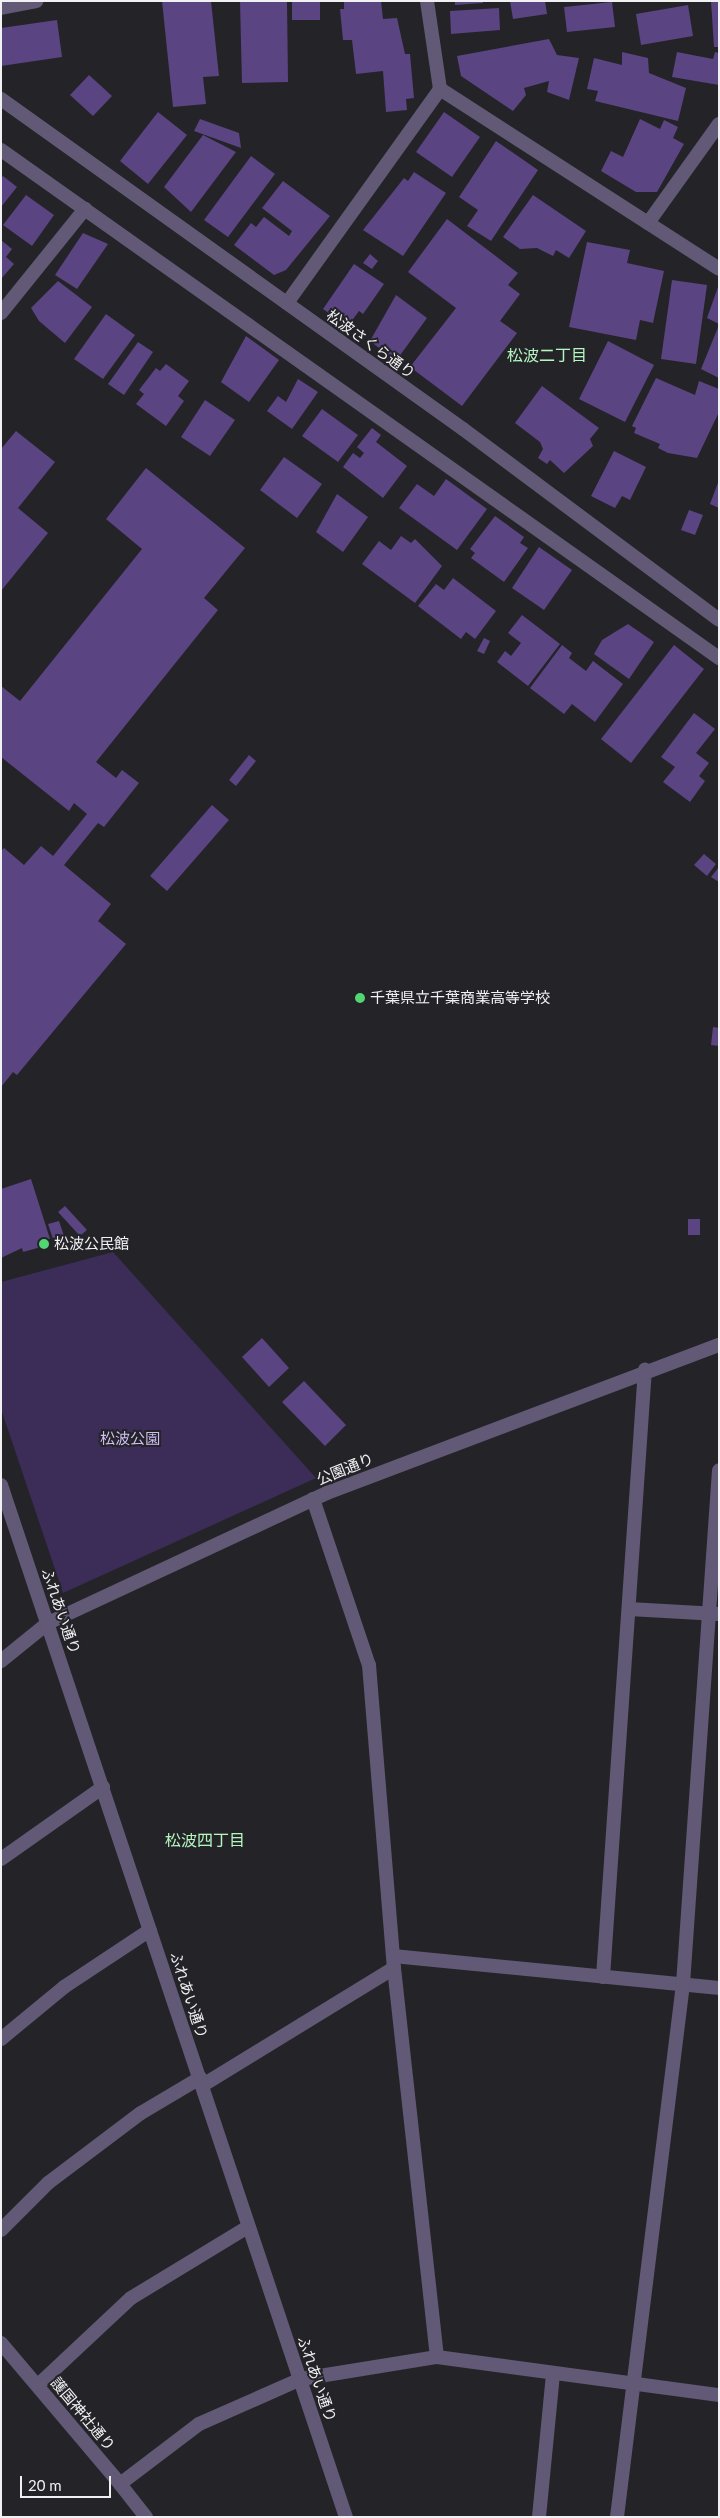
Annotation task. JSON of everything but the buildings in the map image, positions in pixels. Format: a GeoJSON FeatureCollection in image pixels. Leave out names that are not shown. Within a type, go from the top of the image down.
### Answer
{"type":"FeatureCollection","features":[{"type":"Feature","properties":{"kind":"street"},"geometry":{"type":"LineString","coordinates":[[1,8],[36,1]]}},
{"type":"Feature","properties":{"kind":"street"},"geometry":{"type":"LineString","coordinates":[[287,303],[440,89],[427,1]]}},
{"type":"Feature","properties":{"kind":"street"},"geometry":{"type":"LineString","coordinates":[[440,89],[719,269]]}},
{"type":"Feature","properties":{"kind":"street","name":"松波さくら通り"},"geometry":{"type":"LineString","coordinates":[[1,99],[287,303],[719,620]]}},
{"type":"Feature","properties":{"kind":"street"},"geometry":{"type":"LineString","coordinates":[[648,223],[719,124]]}},
{"type":"Feature","properties":{"kind":"street"},"geometry":{"type":"LineString","coordinates":[[1,150],[719,658]]}},
{"type":"Feature","properties":{"kind":"street"},"geometry":{"type":"LineString","coordinates":[[1,313],[85,210]]}},
{"type":"Feature","properties":{"kind":"street","name":"公園通り"},"geometry":{"type":"LineString","coordinates":[[1,1661],[48,1623],[313,1499],[645,1369],[719,1345]]}},
{"type":"Feature","properties":{"kind":"street"},"geometry":{"type":"LineString","coordinates":[[603,1977],[645,1369]]}},
{"type":"Feature","properties":{"kind":"street"},"geometry":{"type":"LineString","coordinates":[[617,2517],[683,1984],[714,1614],[719,1470]]}},
{"type":"Feature","properties":{"kind":"street","name":"ふれあい通り"},"geometry":{"type":"LineString","coordinates":[[2,1490],[201,2082],[246,2228],[301,2379],[346,2517]]}},
{"type":"Feature","properties":{"kind":"street"},"geometry":{"type":"LineString","coordinates":[[313,1499],[369,1664],[394,1962],[437,2357]]}},
{"type":"Feature","properties":{"kind":"street"},"geometry":{"type":"LineString","coordinates":[[629,1609],[714,1614]]}},
{"type":"Feature","properties":{"kind":"street"},"geometry":{"type":"LineString","coordinates":[[1,1859],[103,1787]]}},
{"type":"Feature","properties":{"kind":"street"},"geometry":{"type":"LineString","coordinates":[[1,2039],[64,1987],[150,1930]]}},
{"type":"Feature","properties":{"kind":"street"},"geometry":{"type":"LineString","coordinates":[[1,2230],[48,2183],[141,2113],[201,2082],[394,1962],[603,1977],[719,1988]]}},
{"type":"Feature","properties":{"kind":"street"},"geometry":{"type":"LineString","coordinates":[[38,2386],[131,2298],[246,2228]]}},
{"type":"Feature","properties":{"kind":"street","name":"護国神社通り"},"geometry":{"type":"LineString","coordinates":[[1,2343],[146,2517]]}},
{"type":"Feature","properties":{"kind":"street"},"geometry":{"type":"LineString","coordinates":[[120,2484],[199,2424],[301,2379],[437,2357],[633,2386],[719,2394]]}},
{"type":"Feature","properties":{"kind":"street"},"geometry":{"type":"LineString","coordinates":[[539,2517],[552,2374]]}},
{"type":"Feature","properties":{"kind":"green space","name":"松波公園"},"geometry":{"type":"Polygon","coordinates":[[[113,1252],[316,1478],[63,1593],[1,1409],[1,1282],[113,1252]]]}},
{"type":"Feature","properties":{"kind":"place","name":"千葉県立千葉商業高等学校"},"geometry":{"type":"Point","coordinates":[360,998]}},
{"type":"Feature","properties":{"kind":"place","name":"松波公民館"},"geometry":{"type":"Point","coordinates":[44,1244]}},
{"type":"Feature","properties":{"kind":"district","name":"松波二丁目"},"geometry":{"type":"Point","coordinates":[547,355]}},
{"type":"Feature","properties":{"kind":"district","name":"松波四丁目"},"geometry":{"type":"Point","coordinates":[205,1840]}}]}
